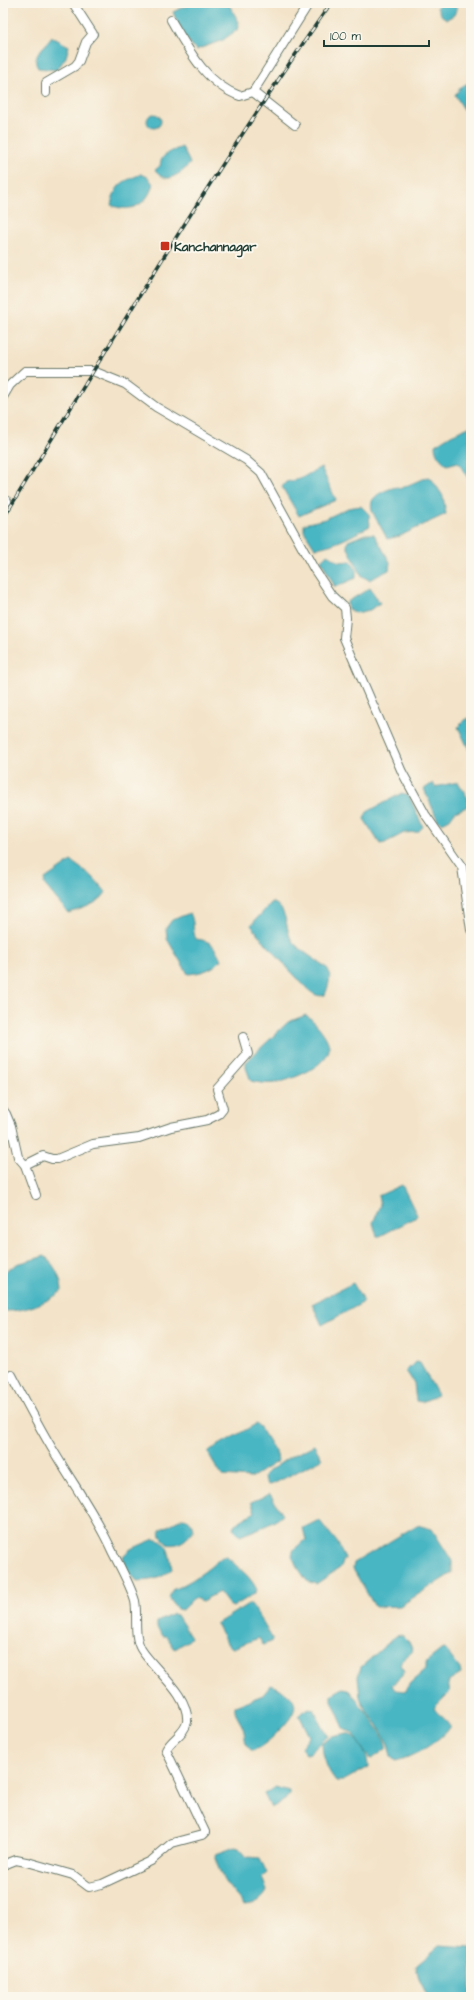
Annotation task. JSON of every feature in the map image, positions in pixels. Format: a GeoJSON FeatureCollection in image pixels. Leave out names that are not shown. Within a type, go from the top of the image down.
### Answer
{"type":"FeatureCollection","features":[{"type":"Feature","properties":{"kind":"street"},"geometry":{"type":"LineString","coordinates":[[46,92],[46,83],[75,66],[79,61],[86,42],[93,34],[73,3]]}},
{"type":"Feature","properties":{"kind":"street"},"geometry":{"type":"LineString","coordinates":[[171,20],[198,64],[212,78],[240,96],[245,96],[253,92],[309,3]]}},
{"type":"Feature","properties":{"kind":"street"},"geometry":{"type":"LineString","coordinates":[[253,92],[295,125]]}},
{"type":"Feature","properties":{"kind":"street"},"geometry":{"type":"LineString","coordinates":[[3,397],[10,385],[25,371],[93,370],[125,384],[156,407],[246,460],[261,473],[314,569],[332,596],[345,608],[346,618],[344,638],[402,772],[425,814],[462,867],[471,930]]}},
{"type":"Feature","properties":{"kind":"street"},"geometry":{"type":"LineString","coordinates":[[24,1165],[43,1156],[52,1159],[57,1158],[93,1144],[139,1138],[171,1127],[207,1120],[220,1114],[223,1109],[217,1089],[248,1054],[244,1037]]}},
{"type":"Feature","properties":{"kind":"street"},"geometry":{"type":"LineString","coordinates":[[3,1110],[11,1126],[18,1156],[24,1165],[36,1196]]}},
{"type":"Feature","properties":{"kind":"street"},"geometry":{"type":"LineString","coordinates":[[3,1862],[6,1864],[16,1860],[73,1875],[89,1887],[102,1884],[151,1861],[172,1843],[202,1835],[205,1832],[166,1750],[169,1744],[183,1731],[187,1722],[186,1708],[168,1682],[142,1650],[138,1642],[135,1601],[110,1546],[92,1511],[34,1418],[12,1375]]}},
{"type":"Feature","properties":{"kind":"water"},"geometry":{"type":"Polygon","coordinates":[[[192,3],[228,3],[239,22],[237,30],[223,40],[196,50],[182,34],[173,12],[192,3]]]}},
{"type":"Feature","properties":{"kind":"water"},"geometry":{"type":"Polygon","coordinates":[[[440,3],[454,3],[457,8],[454,15],[447,19],[442,16],[437,8],[440,3]]]}},
{"type":"Feature","properties":{"kind":"water"},"geometry":{"type":"Polygon","coordinates":[[[52,37],[69,46],[66,57],[57,70],[38,68],[36,64],[37,55],[52,37]]]}},
{"type":"Feature","properties":{"kind":"water"},"geometry":{"type":"Polygon","coordinates":[[[471,81],[471,121],[455,95],[461,87],[471,81]]]}},
{"type":"Feature","properties":{"kind":"water"},"geometry":{"type":"Polygon","coordinates":[[[151,114],[157,114],[161,118],[161,124],[157,128],[151,128],[147,124],[147,118],[151,114]]]}},
{"type":"Feature","properties":{"kind":"water"},"geometry":{"type":"Polygon","coordinates":[[[182,147],[190,163],[181,172],[172,177],[165,178],[161,176],[155,170],[160,166],[162,158],[182,147]]]}},
{"type":"Feature","properties":{"kind":"water"},"geometry":{"type":"Polygon","coordinates":[[[141,174],[148,177],[153,184],[151,191],[143,202],[132,208],[118,208],[111,205],[118,187],[129,179],[141,174]]]}},
{"type":"Feature","properties":{"kind":"water"},"geometry":{"type":"Polygon","coordinates":[[[471,426],[471,483],[458,462],[447,465],[443,461],[437,454],[435,445],[451,435],[471,426]]]}},
{"type":"Feature","properties":{"kind":"water"},"geometry":{"type":"Polygon","coordinates":[[[321,467],[336,500],[299,516],[282,487],[286,482],[300,479],[321,467]]]}},
{"type":"Feature","properties":{"kind":"water"},"geometry":{"type":"Polygon","coordinates":[[[427,477],[431,478],[443,496],[446,514],[400,536],[387,539],[374,515],[372,508],[372,502],[375,497],[396,487],[399,489],[427,477]]]}},
{"type":"Feature","properties":{"kind":"water"},"geometry":{"type":"Polygon","coordinates":[[[361,506],[369,514],[370,526],[337,543],[315,548],[304,531],[304,524],[325,519],[348,508],[361,506]]]}},
{"type":"Feature","properties":{"kind":"water"},"geometry":{"type":"Polygon","coordinates":[[[365,534],[374,534],[390,562],[389,570],[369,580],[362,576],[347,546],[348,541],[365,534]]]}},
{"type":"Feature","properties":{"kind":"water"},"geometry":{"type":"Polygon","coordinates":[[[327,554],[339,562],[351,561],[356,570],[356,578],[335,587],[321,560],[327,554]]]}},
{"type":"Feature","properties":{"kind":"water"},"geometry":{"type":"Polygon","coordinates":[[[370,588],[380,603],[370,610],[356,613],[348,609],[347,602],[370,588]]]}},
{"type":"Feature","properties":{"kind":"water"},"geometry":{"type":"Polygon","coordinates":[[[471,717],[471,754],[458,727],[465,720],[471,717]]]}},
{"type":"Feature","properties":{"kind":"water"},"geometry":{"type":"Polygon","coordinates":[[[458,782],[468,798],[469,806],[455,812],[450,819],[442,823],[438,821],[424,789],[433,783],[435,787],[458,782]]]}},
{"type":"Feature","properties":{"kind":"water"},"geometry":{"type":"Polygon","coordinates":[[[402,793],[409,796],[423,827],[418,832],[404,833],[380,844],[364,819],[367,812],[402,793]]]}},
{"type":"Feature","properties":{"kind":"water"},"geometry":{"type":"Polygon","coordinates":[[[71,861],[93,877],[106,892],[95,903],[68,913],[44,884],[45,879],[71,861]]]}},
{"type":"Feature","properties":{"kind":"water"},"geometry":{"type":"Polygon","coordinates":[[[272,902],[281,909],[289,934],[294,943],[328,969],[330,979],[325,995],[316,995],[306,988],[251,925],[272,902]]]}},
{"type":"Feature","properties":{"kind":"water"},"geometry":{"type":"Polygon","coordinates":[[[190,913],[196,939],[206,941],[212,945],[221,960],[206,970],[188,974],[167,939],[166,928],[172,920],[190,913]]]}},
{"type":"Feature","properties":{"kind":"water"},"geometry":{"type":"Polygon","coordinates":[[[306,1015],[325,1035],[329,1046],[326,1056],[321,1062],[314,1068],[298,1076],[282,1081],[263,1083],[251,1081],[246,1068],[246,1062],[288,1022],[306,1015]]]}},
{"type":"Feature","properties":{"kind":"water"},"geometry":{"type":"Polygon","coordinates":[[[402,1185],[417,1215],[415,1218],[380,1236],[377,1236],[373,1223],[380,1205],[378,1196],[402,1185]]]}},
{"type":"Feature","properties":{"kind":"water"},"geometry":{"type":"Polygon","coordinates":[[[45,1256],[57,1272],[62,1291],[34,1306],[19,1310],[3,1311],[3,1273],[17,1264],[45,1256]]]}},
{"type":"Feature","properties":{"kind":"water"},"geometry":{"type":"Polygon","coordinates":[[[353,1283],[364,1302],[322,1325],[312,1304],[353,1283]]]}},
{"type":"Feature","properties":{"kind":"water"},"geometry":{"type":"Polygon","coordinates":[[[415,1362],[420,1363],[438,1395],[422,1402],[416,1401],[414,1383],[406,1371],[415,1362]]]}},
{"type":"Feature","properties":{"kind":"water"},"geometry":{"type":"Polygon","coordinates":[[[256,1424],[260,1427],[277,1455],[278,1461],[251,1478],[222,1476],[208,1453],[210,1450],[256,1424]]]}},
{"type":"Feature","properties":{"kind":"water"},"geometry":{"type":"Polygon","coordinates":[[[314,1445],[322,1459],[273,1484],[268,1485],[264,1477],[265,1474],[288,1458],[314,1445]]]}},
{"type":"Feature","properties":{"kind":"water"},"geometry":{"type":"Polygon","coordinates":[[[270,1494],[283,1515],[279,1519],[240,1536],[233,1529],[235,1524],[255,1512],[251,1502],[270,1494]]]}},
{"type":"Feature","properties":{"kind":"water"},"geometry":{"type":"Polygon","coordinates":[[[183,1518],[188,1519],[191,1522],[193,1531],[182,1542],[171,1545],[167,1544],[161,1536],[160,1530],[183,1518]]]}},
{"type":"Feature","properties":{"kind":"water"},"geometry":{"type":"Polygon","coordinates":[[[319,1520],[337,1542],[345,1558],[340,1568],[316,1584],[307,1581],[296,1565],[292,1555],[294,1549],[306,1540],[303,1528],[319,1520]]]}},
{"type":"Feature","properties":{"kind":"water"},"geometry":{"type":"Polygon","coordinates":[[[417,1525],[432,1529],[452,1561],[452,1573],[400,1606],[375,1607],[353,1569],[354,1563],[417,1525]]]}},
{"type":"Feature","properties":{"kind":"water"},"geometry":{"type":"Polygon","coordinates":[[[154,1539],[159,1540],[166,1546],[172,1569],[156,1579],[136,1581],[127,1571],[123,1556],[129,1550],[154,1539]]]}},
{"type":"Feature","properties":{"kind":"water"},"geometry":{"type":"Polygon","coordinates":[[[222,1557],[227,1557],[248,1576],[257,1590],[255,1593],[233,1607],[229,1605],[219,1592],[202,1601],[194,1598],[182,1610],[177,1609],[169,1598],[172,1590],[198,1576],[222,1557]]]}},
{"type":"Feature","properties":{"kind":"water"},"geometry":{"type":"Polygon","coordinates":[[[248,1604],[251,1604],[254,1608],[272,1638],[272,1641],[263,1645],[259,1638],[233,1648],[228,1645],[216,1624],[248,1604]]]}},
{"type":"Feature","properties":{"kind":"water"},"geometry":{"type":"Polygon","coordinates":[[[173,1614],[177,1615],[191,1637],[175,1649],[166,1636],[163,1636],[157,1628],[157,1622],[173,1614]]]}},
{"type":"Feature","properties":{"kind":"water"},"geometry":{"type":"Polygon","coordinates":[[[402,1635],[409,1642],[413,1651],[401,1661],[400,1665],[404,1671],[403,1675],[392,1685],[395,1690],[406,1691],[409,1684],[426,1669],[426,1662],[441,1650],[445,1649],[460,1669],[461,1674],[448,1682],[450,1692],[434,1708],[450,1726],[446,1732],[418,1753],[395,1761],[391,1757],[388,1744],[378,1725],[368,1713],[360,1698],[358,1676],[361,1667],[396,1636],[402,1635]]]}},
{"type":"Feature","properties":{"kind":"water"},"geometry":{"type":"Polygon","coordinates":[[[271,1685],[289,1695],[295,1705],[294,1711],[291,1717],[275,1735],[253,1751],[246,1744],[243,1728],[236,1715],[235,1706],[263,1695],[271,1685]]]}},
{"type":"Feature","properties":{"kind":"water"},"geometry":{"type":"Polygon","coordinates":[[[343,1688],[348,1689],[365,1710],[377,1727],[385,1743],[386,1749],[372,1759],[369,1758],[354,1734],[344,1728],[331,1698],[331,1695],[343,1688]]]}},
{"type":"Feature","properties":{"kind":"water"},"geometry":{"type":"Polygon","coordinates":[[[309,1708],[313,1709],[328,1736],[310,1753],[306,1754],[301,1748],[310,1736],[299,1715],[309,1708]]]}},
{"type":"Feature","properties":{"kind":"water"},"geometry":{"type":"Polygon","coordinates":[[[347,1733],[359,1742],[365,1752],[368,1767],[343,1781],[336,1781],[326,1764],[322,1744],[332,1736],[347,1733]]]}},
{"type":"Feature","properties":{"kind":"water"},"geometry":{"type":"Polygon","coordinates":[[[275,1787],[289,1791],[289,1794],[285,1800],[271,1808],[264,1794],[275,1787]]]}},
{"type":"Feature","properties":{"kind":"water"},"geometry":{"type":"Polygon","coordinates":[[[235,1847],[239,1848],[247,1857],[260,1858],[267,1873],[262,1877],[267,1891],[261,1899],[251,1904],[244,1905],[234,1894],[221,1875],[217,1861],[216,1854],[235,1847]]]}},
{"type":"Feature","properties":{"kind":"water"},"geometry":{"type":"Polygon","coordinates":[[[439,1946],[471,1948],[471,1997],[428,1997],[419,1979],[416,1966],[439,1946]]]}},
{"type":"Feature","properties":{"kind":"railway"},"geometry":{"type":"LineString","coordinates":[[3,519],[163,258],[245,130],[331,3]]}},
{"type":"Feature","properties":{"kind":"place","name":"Kanchannagar"},"geometry":{"type":"Point","coordinates":[165,246]}}]}
